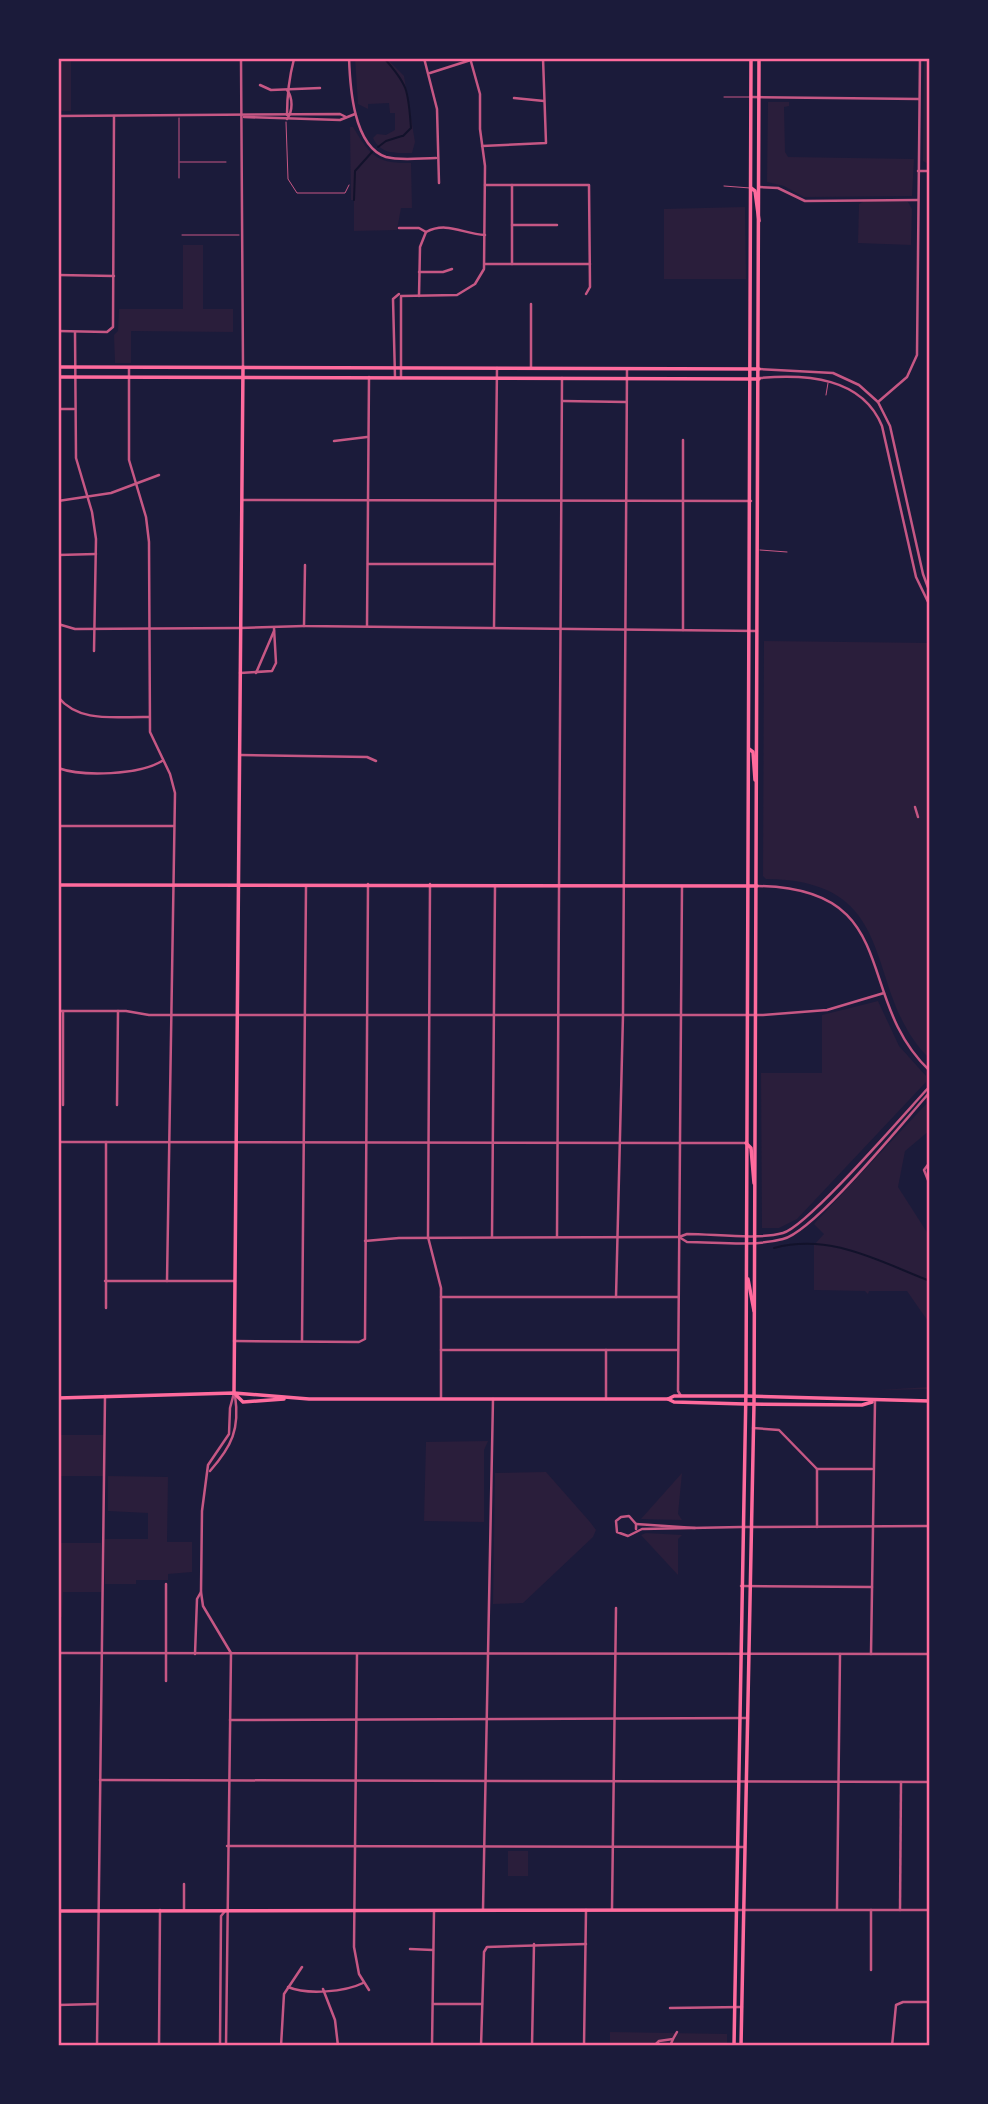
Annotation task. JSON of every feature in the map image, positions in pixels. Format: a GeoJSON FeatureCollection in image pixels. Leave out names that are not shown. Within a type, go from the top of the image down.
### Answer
{"type":"FeatureCollection","features":[{"type":"Feature","properties":{"kind":"main road"},"geometry":{"type":"LineString","coordinates":[[734,2046],[745,1404],[751,58]]}},
{"type":"Feature","properties":{"kind":"main road"},"geometry":{"type":"LineString","coordinates":[[741,2046],[754,1404],[760,369],[759,58]]}},
{"type":"Feature","properties":{"kind":"main road"},"geometry":{"type":"LineString","coordinates":[[751,188],[755,191],[756,217],[760,222]]}},
{"type":"Feature","properties":{"kind":"main road"},"geometry":{"type":"LineString","coordinates":[[58,368],[760,369]]}},
{"type":"Feature","properties":{"kind":"main road"},"geometry":{"type":"LineString","coordinates":[[243,368],[234,1393],[243,1402],[282,1401],[285,1398],[492,1398],[668,1399],[687,1403],[862,1405],[875,1401]]}},
{"type":"Feature","properties":{"kind":"main road"},"geometry":{"type":"LineString","coordinates":[[299,368],[299,377]]}},
{"type":"Feature","properties":{"kind":"main road"},"geometry":{"type":"LineString","coordinates":[[58,377],[759,379]]}},
{"type":"Feature","properties":{"kind":"main road"},"geometry":{"type":"LineString","coordinates":[[749,749],[753,752],[753,775],[757,785]]}},
{"type":"Feature","properties":{"kind":"main road"},"geometry":{"type":"LineString","coordinates":[[58,885],[757,886]]}},
{"type":"Feature","properties":{"kind":"main road"},"geometry":{"type":"LineString","coordinates":[[746,1143],[751,1147],[751,1178],[754,1184]]}},
{"type":"Feature","properties":{"kind":"main road"},"geometry":{"type":"LineString","coordinates":[[746,1278],[750,1284],[751,1306],[754,1311]]}},
{"type":"Feature","properties":{"kind":"main road"},"geometry":{"type":"LineString","coordinates":[[58,1398],[234,1393]]}},
{"type":"Feature","properties":{"kind":"main road"},"geometry":{"type":"LineString","coordinates":[[668,1399],[681,1396],[754,1396],[930,1401]]}},
{"type":"Feature","properties":{"kind":"main road"},"geometry":{"type":"LineString","coordinates":[[58,1910],[736,1910]]}},
{"type":"Feature","properties":{"kind":"street"},"geometry":{"type":"LineString","coordinates":[[241,58],[243,368]]}},
{"type":"Feature","properties":{"kind":"street"},"geometry":{"type":"LineString","coordinates":[[286,120],[291,95],[287,90],[293,58],[300,58]]}},
{"type":"Feature","properties":{"kind":"street"},"geometry":{"type":"LineString","coordinates":[[349,58],[350,91],[355,114],[379,153],[389,158],[436,158]]}},
{"type":"Feature","properties":{"kind":"street"},"geometry":{"type":"LineString","coordinates":[[424,58],[430,73],[437,109],[436,158],[439,183]]}},
{"type":"Feature","properties":{"kind":"street"},"geometry":{"type":"LineString","coordinates":[[430,73],[477,58]]}},
{"type":"Feature","properties":{"kind":"street"},"geometry":{"type":"LineString","coordinates":[[482,146],[542,145],[546,139],[543,58]]}},
{"type":"Feature","properties":{"kind":"street"},"geometry":{"type":"LineString","coordinates":[[871,407],[907,377],[917,355],[920,58]]}},
{"type":"Feature","properties":{"kind":"street"},"geometry":{"type":"LineString","coordinates":[[395,377],[393,299],[400,295],[447,296],[465,291],[478,281],[485,264],[485,185],[480,94],[470,59]]}},
{"type":"Feature","properties":{"kind":"street"},"geometry":{"type":"LineString","coordinates":[[260,85],[267,89],[320,88]]}},
{"type":"Feature","properties":{"kind":"street"},"geometry":{"type":"LineString","coordinates":[[514,97],[544,101]]}},
{"type":"Feature","properties":{"kind":"street"},"geometry":{"type":"LineString","coordinates":[[751,97],[919,99]]}},
{"type":"Feature","properties":{"kind":"street"},"geometry":{"type":"LineString","coordinates":[[58,217],[59,116],[340,114],[346,117]]}},
{"type":"Feature","properties":{"kind":"street"},"geometry":{"type":"LineString","coordinates":[[241,116],[253,120],[286,120],[346,117],[355,114]]}},
{"type":"Feature","properties":{"kind":"street"},"geometry":{"type":"LineString","coordinates":[[58,331],[107,332],[113,326],[114,116]]}},
{"type":"Feature","properties":{"kind":"street"},"geometry":{"type":"LineString","coordinates":[[918,171],[930,171]]}},
{"type":"Feature","properties":{"kind":"street"},"geometry":{"type":"LineString","coordinates":[[485,185],[589,185],[591,264],[590,289],[586,294]]}},
{"type":"Feature","properties":{"kind":"street"},"geometry":{"type":"LineString","coordinates":[[512,185],[512,264]]}},
{"type":"Feature","properties":{"kind":"street"},"geometry":{"type":"LineString","coordinates":[[759,187],[778,188],[805,201],[918,200]]}},
{"type":"Feature","properties":{"kind":"street"},"geometry":{"type":"LineString","coordinates":[[512,225],[557,225]]}},
{"type":"Feature","properties":{"kind":"street"},"geometry":{"type":"LineString","coordinates":[[419,296],[420,247],[426,232],[442,226],[469,234],[485,234]]}},
{"type":"Feature","properties":{"kind":"street"},"geometry":{"type":"LineString","coordinates":[[399,228],[419,228],[426,232]]}},
{"type":"Feature","properties":{"kind":"street"},"geometry":{"type":"LineString","coordinates":[[485,264],[591,264]]}},
{"type":"Feature","properties":{"kind":"street"},"geometry":{"type":"LineString","coordinates":[[419,272],[443,272],[452,269]]}},
{"type":"Feature","properties":{"kind":"street"},"geometry":{"type":"LineString","coordinates":[[58,275],[114,276]]}},
{"type":"Feature","properties":{"kind":"street"},"geometry":{"type":"LineString","coordinates":[[400,295],[401,378]]}},
{"type":"Feature","properties":{"kind":"street"},"geometry":{"type":"LineString","coordinates":[[531,304],[531,368]]}},
{"type":"Feature","properties":{"kind":"street"},"geometry":{"type":"LineString","coordinates":[[75,332],[76,458],[95,526],[94,650]]}},
{"type":"Feature","properties":{"kind":"street"},"geometry":{"type":"LineString","coordinates":[[129,368],[128,454],[148,526],[151,741],[174,787],[172,1106],[168,1142],[167,1281]]}},
{"type":"Feature","properties":{"kind":"street"},"geometry":{"type":"LineString","coordinates":[[494,627],[497,368]]}},
{"type":"Feature","properties":{"kind":"street"},"geometry":{"type":"LineString","coordinates":[[616,1297],[622,1143],[628,369]]}},
{"type":"Feature","properties":{"kind":"street"},"geometry":{"type":"LineString","coordinates":[[760,369],[833,373],[859,384],[877,402],[890,426],[923,574],[930,593]]}},
{"type":"Feature","properties":{"kind":"street"},"geometry":{"type":"LineString","coordinates":[[367,626],[369,377]]}},
{"type":"Feature","properties":{"kind":"street"},"geometry":{"type":"LineString","coordinates":[[557,1237],[562,378]]}},
{"type":"Feature","properties":{"kind":"street"},"geometry":{"type":"LineString","coordinates":[[759,379],[828,380],[851,389],[871,407],[885,438],[916,577],[930,606]]}},
{"type":"Feature","properties":{"kind":"street"},"geometry":{"type":"LineString","coordinates":[[562,401],[626,402]]}},
{"type":"Feature","properties":{"kind":"street"},"geometry":{"type":"LineString","coordinates":[[58,409],[74,409]]}},
{"type":"Feature","properties":{"kind":"street"},"geometry":{"type":"LineString","coordinates":[[334,441],[367,437]]}},
{"type":"Feature","properties":{"kind":"street"},"geometry":{"type":"LineString","coordinates":[[683,439],[683,631]]}},
{"type":"Feature","properties":{"kind":"street"},"geometry":{"type":"LineString","coordinates":[[58,501],[89,498],[159,475]]}},
{"type":"Feature","properties":{"kind":"street"},"geometry":{"type":"LineString","coordinates":[[242,500],[751,501]]}},
{"type":"Feature","properties":{"kind":"street"},"geometry":{"type":"LineString","coordinates":[[58,555],[96,555]]}},
{"type":"Feature","properties":{"kind":"street"},"geometry":{"type":"LineString","coordinates":[[368,564],[495,564]]}},
{"type":"Feature","properties":{"kind":"street"},"geometry":{"type":"LineString","coordinates":[[304,565],[304,626]]}},
{"type":"Feature","properties":{"kind":"street"},"geometry":{"type":"LineString","coordinates":[[58,624],[75,629],[367,626],[757,631]]}},
{"type":"Feature","properties":{"kind":"street"},"geometry":{"type":"LineString","coordinates":[[240,673],[269,672],[275,666],[274,629]]}},
{"type":"Feature","properties":{"kind":"street"},"geometry":{"type":"LineString","coordinates":[[256,673],[274,629]]}},
{"type":"Feature","properties":{"kind":"street"},"geometry":{"type":"LineString","coordinates":[[58,697],[70,710],[89,716],[149,717]]}},
{"type":"Feature","properties":{"kind":"street"},"geometry":{"type":"LineString","coordinates":[[240,755],[367,757],[376,761]]}},
{"type":"Feature","properties":{"kind":"street"},"geometry":{"type":"LineString","coordinates":[[58,768],[70,772],[136,771],[162,761]]}},
{"type":"Feature","properties":{"kind":"street"},"geometry":{"type":"LineString","coordinates":[[915,807],[918,817]]}},
{"type":"Feature","properties":{"kind":"street"},"geometry":{"type":"LineString","coordinates":[[58,826],[174,826]]}},
{"type":"Feature","properties":{"kind":"street"},"geometry":{"type":"LineString","coordinates":[[302,1341],[306,884]]}},
{"type":"Feature","properties":{"kind":"street"},"geometry":{"type":"LineString","coordinates":[[234,1341],[359,1342],[365,1339],[368,884]]}},
{"type":"Feature","properties":{"kind":"street"},"geometry":{"type":"LineString","coordinates":[[430,884],[428,1237],[441,1297],[441,1398]]}},
{"type":"Feature","properties":{"kind":"street"},"geometry":{"type":"LineString","coordinates":[[492,1237],[495,884]]}},
{"type":"Feature","properties":{"kind":"street"},"geometry":{"type":"LineString","coordinates":[[682,884],[678,1391],[687,1403]]}},
{"type":"Feature","properties":{"kind":"street"},"geometry":{"type":"LineString","coordinates":[[757,886],[802,889],[827,899],[844,911],[862,933],[903,1039],[930,1071]]}},
{"type":"Feature","properties":{"kind":"street"},"geometry":{"type":"LineString","coordinates":[[64,1105],[60,1011],[173,1015],[756,1015],[816,1012],[885,993]]}},
{"type":"Feature","properties":{"kind":"street"},"geometry":{"type":"LineString","coordinates":[[117,1105],[118,1011]]}},
{"type":"Feature","properties":{"kind":"street"},"geometry":{"type":"LineString","coordinates":[[365,1241],[428,1237],[679,1237],[687,1234],[782,1233],[797,1225],[930,1086]]}},
{"type":"Feature","properties":{"kind":"street"},"geometry":{"type":"LineString","coordinates":[[679,1237],[687,1241],[746,1242],[784,1239],[810,1224],[930,1093]]}},
{"type":"Feature","properties":{"kind":"street"},"geometry":{"type":"LineString","coordinates":[[58,1142],[746,1143]]}},
{"type":"Feature","properties":{"kind":"street"},"geometry":{"type":"LineString","coordinates":[[106,1142],[106,1308]]}},
{"type":"Feature","properties":{"kind":"street"},"geometry":{"type":"LineString","coordinates":[[929,1163],[924,1172],[930,1185]]}},
{"type":"Feature","properties":{"kind":"street"},"geometry":{"type":"LineString","coordinates":[[105,1280],[235,1281]]}},
{"type":"Feature","properties":{"kind":"street"},"geometry":{"type":"LineString","coordinates":[[441,1297],[678,1297]]}},
{"type":"Feature","properties":{"kind":"street"},"geometry":{"type":"LineString","coordinates":[[441,1350],[678,1350]]}},
{"type":"Feature","properties":{"kind":"street"},"geometry":{"type":"LineString","coordinates":[[606,1350],[606,1399]]}},
{"type":"Feature","properties":{"kind":"street"},"geometry":{"type":"LineString","coordinates":[[210,1471],[234,1440],[237,1425],[234,1393]]}},
{"type":"Feature","properties":{"kind":"street"},"geometry":{"type":"LineString","coordinates":[[226,2046],[231,1653],[203,1606],[201,1592],[202,1511],[210,1459],[229,1434],[230,1408],[234,1393]]}},
{"type":"Feature","properties":{"kind":"street"},"geometry":{"type":"LineString","coordinates":[[97,2046],[106,1396]]}},
{"type":"Feature","properties":{"kind":"street"},"geometry":{"type":"LineString","coordinates":[[483,1910],[492,1398]]}},
{"type":"Feature","properties":{"kind":"street"},"geometry":{"type":"LineString","coordinates":[[871,1654],[875,1401]]}},
{"type":"Feature","properties":{"kind":"street"},"geometry":{"type":"LineString","coordinates":[[752,1427],[779,1430],[817,1469],[817,1527]]}},
{"type":"Feature","properties":{"kind":"street"},"geometry":{"type":"LineString","coordinates":[[817,1469],[872,1469]]}},
{"type":"Feature","properties":{"kind":"street"},"geometry":{"type":"LineString","coordinates":[[636,1524],[633,1534],[623,1536],[617,1532],[615,1525],[618,1518],[625,1516],[636,1524],[695,1528]]}},
{"type":"Feature","properties":{"kind":"street"},"geometry":{"type":"LineString","coordinates":[[636,1529],[930,1526]]}},
{"type":"Feature","properties":{"kind":"street"},"geometry":{"type":"LineString","coordinates":[[166,1584],[166,1681]]}},
{"type":"Feature","properties":{"kind":"street"},"geometry":{"type":"LineString","coordinates":[[741,1586],[872,1587]]}},
{"type":"Feature","properties":{"kind":"street"},"geometry":{"type":"LineString","coordinates":[[195,1654],[196,1609],[201,1592]]}},
{"type":"Feature","properties":{"kind":"street"},"geometry":{"type":"LineString","coordinates":[[612,1910],[616,1608]]}},
{"type":"Feature","properties":{"kind":"street"},"geometry":{"type":"LineString","coordinates":[[58,1653],[930,1654]]}},
{"type":"Feature","properties":{"kind":"street"},"geometry":{"type":"LineString","coordinates":[[357,1654],[354,1956],[369,1990]]}},
{"type":"Feature","properties":{"kind":"street"},"geometry":{"type":"LineString","coordinates":[[837,1910],[841,1654]]}},
{"type":"Feature","properties":{"kind":"street"},"geometry":{"type":"LineString","coordinates":[[230,1720],[748,1718]]}},
{"type":"Feature","properties":{"kind":"street"},"geometry":{"type":"LineString","coordinates":[[100,1780],[930,1782]]}},
{"type":"Feature","properties":{"kind":"street"},"geometry":{"type":"LineString","coordinates":[[900,1910],[901,1782]]}},
{"type":"Feature","properties":{"kind":"street"},"geometry":{"type":"LineString","coordinates":[[227,1846],[746,1847]]}},
{"type":"Feature","properties":{"kind":"street"},"geometry":{"type":"LineString","coordinates":[[184,1884],[184,1910]]}},
{"type":"Feature","properties":{"kind":"street"},"geometry":{"type":"LineString","coordinates":[[159,2046],[160,1910]]}},
{"type":"Feature","properties":{"kind":"street"},"geometry":{"type":"LineString","coordinates":[[220,2046],[221,1916],[226,1910]]}},
{"type":"Feature","properties":{"kind":"street"},"geometry":{"type":"LineString","coordinates":[[432,2046],[434,1910]]}},
{"type":"Feature","properties":{"kind":"street"},"geometry":{"type":"LineString","coordinates":[[584,2046],[586,1910]]}},
{"type":"Feature","properties":{"kind":"street"},"geometry":{"type":"LineString","coordinates":[[736,1910],[930,1910]]}},
{"type":"Feature","properties":{"kind":"street"},"geometry":{"type":"LineString","coordinates":[[872,1910],[872,1970]]}},
{"type":"Feature","properties":{"kind":"street"},"geometry":{"type":"LineString","coordinates":[[532,2046],[534,1944]]}},
{"type":"Feature","properties":{"kind":"street"},"geometry":{"type":"LineString","coordinates":[[481,2046],[484,1952],[488,1946],[586,1944]]}},
{"type":"Feature","properties":{"kind":"street"},"geometry":{"type":"LineString","coordinates":[[410,1950],[433,1950]]}},
{"type":"Feature","properties":{"kind":"street"},"geometry":{"type":"LineString","coordinates":[[281,2046],[282,2001],[302,1967]]}},
{"type":"Feature","properties":{"kind":"street"},"geometry":{"type":"LineString","coordinates":[[288,1987],[298,1990],[347,1989],[364,1982]]}},
{"type":"Feature","properties":{"kind":"street"},"geometry":{"type":"LineString","coordinates":[[323,1989],[335,2020],[338,2046]]}},
{"type":"Feature","properties":{"kind":"street"},"geometry":{"type":"LineString","coordinates":[[892,2046],[892,2014],[897,2004],[930,2002]]}},
{"type":"Feature","properties":{"kind":"street"},"geometry":{"type":"LineString","coordinates":[[58,2005],[97,2004]]}},
{"type":"Feature","properties":{"kind":"street"},"geometry":{"type":"LineString","coordinates":[[433,2004],[482,2004]]}},
{"type":"Feature","properties":{"kind":"street"},"geometry":{"type":"LineString","coordinates":[[670,2008],[742,2007]]}},
{"type":"Feature","properties":{"kind":"street"},"geometry":{"type":"LineString","coordinates":[[670,2046],[677,2032]]}},
{"type":"Feature","properties":{"kind":"street"},"geometry":{"type":"LineString","coordinates":[[654,2046],[659,2041],[673,2039]]}},
{"type":"Feature","properties":{"kind":"lane"},"geometry":{"type":"LineString","coordinates":[[724,97],[751,97]]}},
{"type":"Feature","properties":{"kind":"lane"},"geometry":{"type":"LineString","coordinates":[[179,116],[179,178]]}},
{"type":"Feature","properties":{"kind":"lane"},"geometry":{"type":"LineString","coordinates":[[286,120],[289,179],[297,193],[345,193],[349,185]]}},
{"type":"Feature","properties":{"kind":"lane"},"geometry":{"type":"LineString","coordinates":[[179,162],[226,162]]}},
{"type":"Feature","properties":{"kind":"lane"},"geometry":{"type":"LineString","coordinates":[[724,186],[751,188]]}},
{"type":"Feature","properties":{"kind":"lane"},"geometry":{"type":"LineString","coordinates":[[182,235],[242,235]]}},
{"type":"Feature","properties":{"kind":"lane"},"geometry":{"type":"LineString","coordinates":[[826,395],[828,380]]}},
{"type":"Feature","properties":{"kind":"lane"},"geometry":{"type":"LineString","coordinates":[[758,550],[787,552]]}},
{"type":"Feature","properties":{"kind":"shaded area"},"geometry":{"type":"Polygon","coordinates":[[[58,58],[71,58],[71,111],[58,111],[58,58]]]}},
{"type":"Feature","properties":{"kind":"shaded area"},"geometry":{"type":"Polygon","coordinates":[[[355,58],[386,58],[404,76],[415,142],[412,153],[395,153],[376,144],[373,138],[377,134],[386,135],[395,130],[395,113],[390,113],[389,103],[368,104],[368,109],[358,104],[355,58]]]}},
{"type":"Feature","properties":{"kind":"shaded area"},"geometry":{"type":"Polygon","coordinates":[[[924,58],[930,58],[930,165],[923,161],[924,58]]]}},
{"type":"Feature","properties":{"kind":"shaded area"},"geometry":{"type":"Polygon","coordinates":[[[768,102],[789,102],[789,106],[784,107],[785,152],[788,157],[914,159],[912,196],[804,197],[784,186],[767,182],[768,102]]]}},
{"type":"Feature","properties":{"kind":"shaded area"},"geometry":{"type":"Polygon","coordinates":[[[350,127],[353,127],[364,145],[375,156],[390,162],[411,163],[412,208],[401,208],[397,230],[354,231],[350,127]]]}},
{"type":"Feature","properties":{"kind":"shaded area"},"geometry":{"type":"Polygon","coordinates":[[[864,201],[908,202],[912,209],[911,245],[858,243],[859,204],[864,201]]]}},
{"type":"Feature","properties":{"kind":"shaded area"},"geometry":{"type":"Polygon","coordinates":[[[745,207],[746,279],[664,279],[664,209],[745,207]]]}},
{"type":"Feature","properties":{"kind":"shaded area"},"geometry":{"type":"Polygon","coordinates":[[[183,245],[203,245],[203,309],[233,309],[233,332],[131,331],[131,363],[115,363],[114,335],[118,331],[119,309],[183,309],[183,245]]]}},
{"type":"Feature","properties":{"kind":"shaded area"},"geometry":{"type":"Polygon","coordinates":[[[764,641],[930,643],[930,1059],[909,1032],[895,1003],[874,944],[861,919],[841,898],[810,884],[766,879],[763,876],[764,641]]]}},
{"type":"Feature","properties":{"kind":"shaded area"},"geometry":{"type":"Polygon","coordinates":[[[878,1001],[899,1046],[926,1076],[926,1082],[797,1219],[779,1228],[762,1228],[761,1073],[822,1073],[822,1015],[878,1001]]]}},
{"type":"Feature","properties":{"kind":"shaded area"},"geometry":{"type":"Polygon","coordinates":[[[930,1100],[930,1130],[905,1151],[898,1187],[930,1237],[930,1324],[907,1291],[869,1291],[868,1294],[865,1291],[814,1290],[814,1245],[824,1234],[814,1224],[930,1100]]]}},
{"type":"Feature","properties":{"kind":"shaded area"},"geometry":{"type":"Polygon","coordinates":[[[930,1387],[930,1389],[879,1390],[930,1387]]]}},
{"type":"Feature","properties":{"kind":"shaded area"},"geometry":{"type":"Polygon","coordinates":[[[58,1435],[103,1435],[103,1476],[58,1476],[58,1435]]]}},
{"type":"Feature","properties":{"kind":"shaded area"},"geometry":{"type":"Polygon","coordinates":[[[488,1441],[484,1450],[484,1522],[424,1521],[426,1442],[488,1441]]]}},
{"type":"Feature","properties":{"kind":"shaded area"},"geometry":{"type":"Polygon","coordinates":[[[546,1472],[596,1530],[593,1537],[523,1603],[493,1604],[495,1473],[546,1472]]]}},
{"type":"Feature","properties":{"kind":"shaded area"},"geometry":{"type":"Polygon","coordinates":[[[682,1473],[678,1514],[682,1520],[641,1519],[682,1473]]]}},
{"type":"Feature","properties":{"kind":"shaded area"},"geometry":{"type":"Polygon","coordinates":[[[108,1476],[168,1477],[167,1542],[192,1542],[192,1572],[168,1574],[168,1580],[105,1584],[105,1539],[148,1539],[148,1513],[108,1511],[108,1476]]]}},
{"type":"Feature","properties":{"kind":"shaded area"},"geometry":{"type":"Polygon","coordinates":[[[641,1535],[682,1535],[678,1539],[678,1575],[641,1535]]]}},
{"type":"Feature","properties":{"kind":"shaded area"},"geometry":{"type":"Polygon","coordinates":[[[58,1543],[101,1543],[101,1592],[63,1592],[62,1617],[58,1617],[58,1543]]]}},
{"type":"Feature","properties":{"kind":"shaded area"},"geometry":{"type":"Polygon","coordinates":[[[508,1851],[528,1851],[528,1876],[508,1876],[508,1851]]]}},
{"type":"Feature","properties":{"kind":"shaded area"},"geometry":{"type":"Polygon","coordinates":[[[610,2032],[727,2034],[727,2046],[610,2046],[610,2032]]]}},
{"type":"Feature","properties":{"kind":"waterway"},"geometry":{"type":"LineString","coordinates":[[384,58],[403,83],[408,97],[411,128],[403,136]]}},
{"type":"Feature","properties":{"kind":"waterway"},"geometry":{"type":"LineString","coordinates":[[378,147],[386,141],[402,136]]}},
{"type":"Feature","properties":{"kind":"waterway"},"geometry":{"type":"LineString","coordinates":[[354,200],[355,171],[372,152]]}},
{"type":"Feature","properties":{"kind":"waterway"},"geometry":{"type":"LineString","coordinates":[[774,1248],[815,1244],[854,1251],[930,1281]]}}]}
